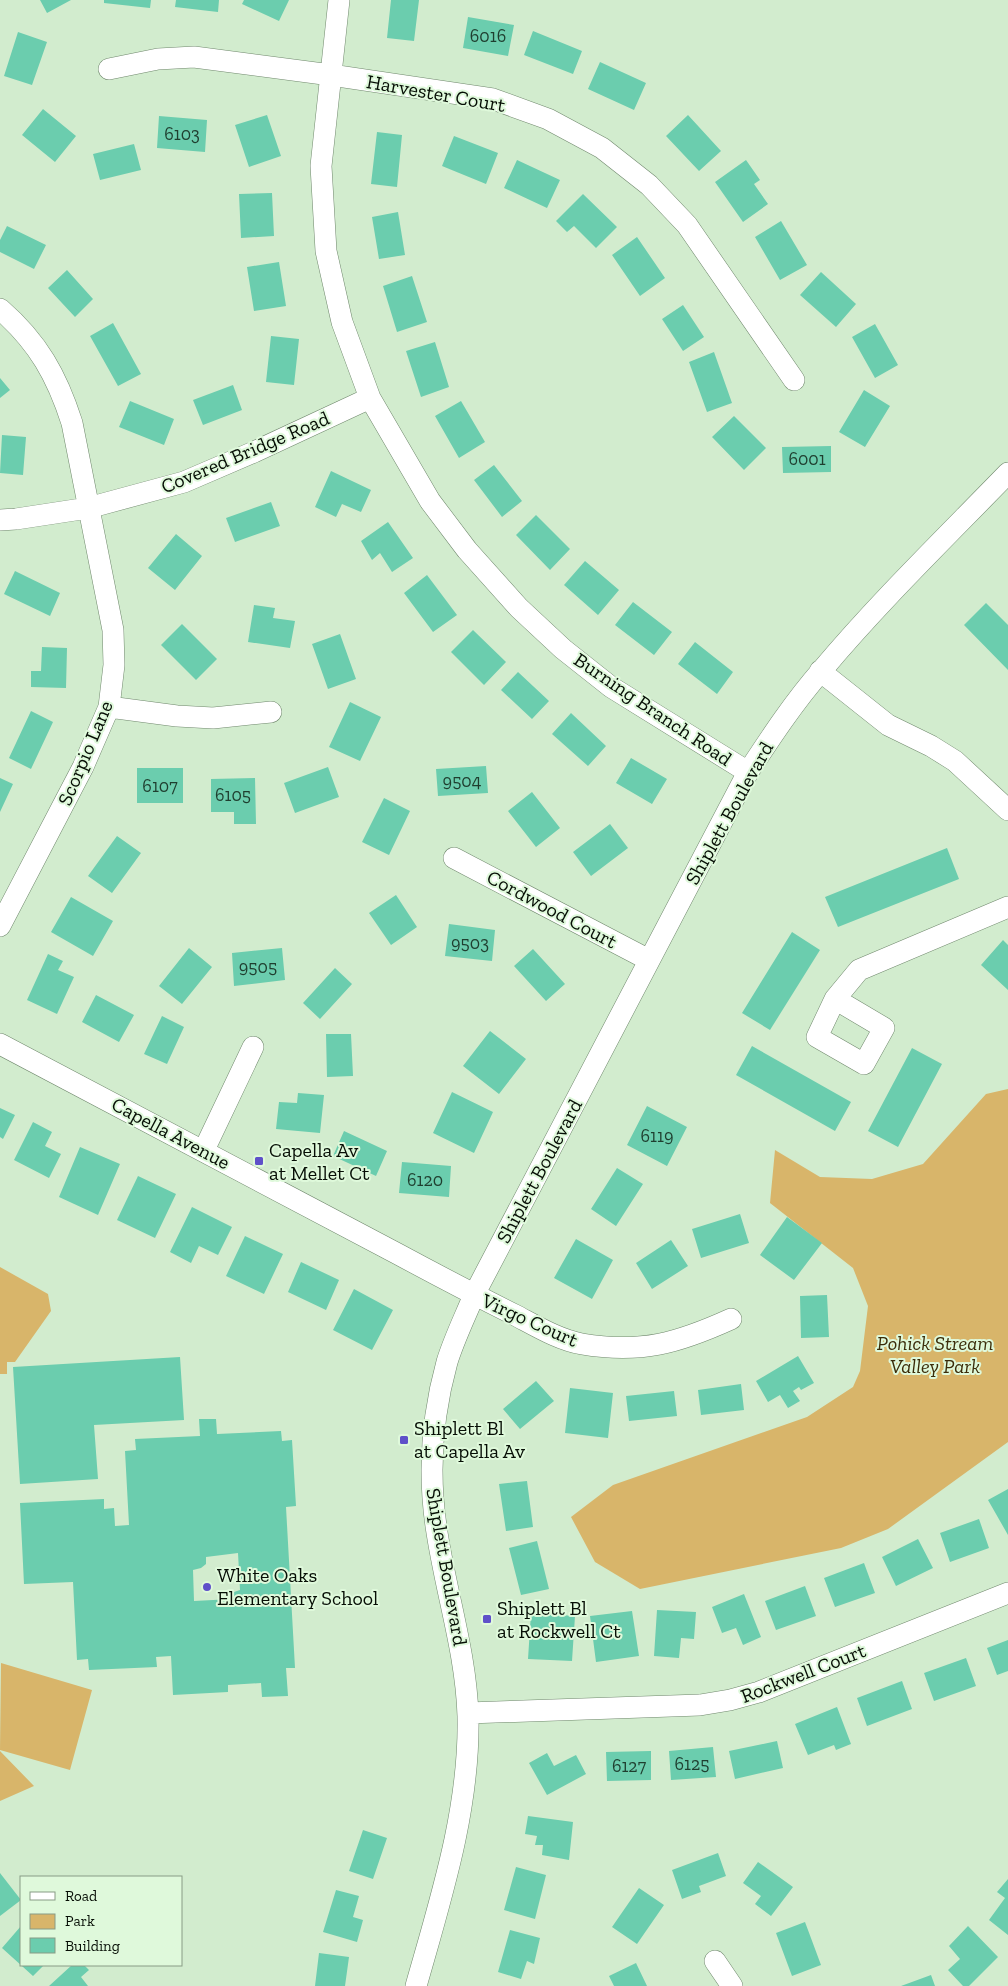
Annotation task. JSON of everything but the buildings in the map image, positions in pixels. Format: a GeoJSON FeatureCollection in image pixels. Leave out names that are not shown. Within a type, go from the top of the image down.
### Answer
{"type":"FeatureCollection","features":[{"type":"Feature","properties":{"kind":"street","name":"Burning Branch Road"},"geometry":{"type":"LineString","coordinates":[[339,0],[321,166],[326,251],[342,322],[370,398],[430,501],[466,550],[519,608],[563,649],[611,686],[748,772]]}},
{"type":"Feature","properties":{"kind":"street","name":"Harvester Court"},"geometry":{"type":"LineString","coordinates":[[109,69],[158,59],[194,57],[493,99],[548,119],[602,148],[648,185],[687,225],[794,380]]}},
{"type":"Feature","properties":{"kind":"street","name":"Scorpio Lane"},"geometry":{"type":"LineString","coordinates":[[0,309],[18,325],[43,355],[62,392],[72,423],[113,630],[114,665],[109,706],[82,767],[0,926]]}},
{"type":"Feature","properties":{"kind":"street","name":"Covered Bridge Road"},"geometry":{"type":"LineString","coordinates":[[0,520],[88,508],[184,482],[370,398]]}},
{"type":"Feature","properties":{"kind":"street","name":"Shiplett Boulevard"},"geometry":{"type":"LineString","coordinates":[[416,1986],[452,1853],[464,1772],[468,1714],[464,1664],[436,1525],[432,1489],[431,1450],[436,1409],[448,1360],[474,1295],[748,772],[777,728],[820,671],[1008,473]]}},
{"type":"Feature","properties":{"kind":"street"},"geometry":{"type":"LineString","coordinates":[[820,671],[888,725],[931,746],[955,761],[1008,810]]}},
{"type":"Feature","properties":{"kind":"street"},"geometry":{"type":"LineString","coordinates":[[109,706],[177,716],[213,718],[271,712]]}},
{"type":"Feature","properties":{"kind":"street","name":"Cordwood Court"},"geometry":{"type":"LineString","coordinates":[[454,858],[649,960]]}},
{"type":"Feature","properties":{"kind":"street"},"geometry":{"type":"LineString","coordinates":[[835,1000],[859,970],[1008,907]]}},
{"type":"Feature","properties":{"kind":"street","name":"Capella Avenue"},"geometry":{"type":"LineString","coordinates":[[0,1044],[204,1150],[474,1295]]}},
{"type":"Feature","properties":{"kind":"street"},"geometry":{"type":"LineString","coordinates":[[204,1150],[253,1047]]}},
{"type":"Feature","properties":{"kind":"street","name":"Virgo Court"},"geometry":{"type":"LineString","coordinates":[[474,1295],[539,1328],[568,1340],[602,1347],[632,1348],[661,1345],[703,1332],[731,1319]]}},
{"type":"Feature","properties":{"kind":"street","name":"Rockwell Court"},"geometry":{"type":"LineString","coordinates":[[468,1714],[700,1705],[730,1700],[759,1692],[1008,1593]]}},
{"type":"Feature","properties":{"kind":"street"},"geometry":{"type":"LineString","coordinates":[[715,1961],[732,1986]]}},
{"type":"Feature","properties":{"kind":"green space","name":"Pohick Stream Valley Park"},"geometry":{"type":"Polygon","coordinates":[[[1008,1089],[1008,1442],[888,1529],[841,1548],[640,1589],[595,1562],[571,1517],[613,1485],[807,1417],[853,1387],[860,1371],[868,1306],[853,1268],[770,1203],[775,1150],[820,1177],[872,1179],[923,1164],[986,1094],[1008,1089]]]}},
{"type":"Feature","properties":{"kind":"green space"},"geometry":{"type":"Polygon","coordinates":[[[0,1267],[48,1294],[51,1311],[15,1362],[7,1362],[7,1374],[0,1374],[0,1267]]]}},
{"type":"Feature","properties":{"kind":"green space"},"geometry":{"type":"Polygon","coordinates":[[[1,1663],[92,1690],[70,1770],[0,1750],[1,1663]]]}},
{"type":"Feature","properties":{"kind":"green space"},"geometry":{"type":"Polygon","coordinates":[[[0,1751],[34,1786],[0,1801],[0,1751]]]}},
{"type":"Feature","properties":{"kind":"place","name":"Capella Av at Mellet Ct"},"geometry":{"type":"Point","coordinates":[259,1161]}},
{"type":"Feature","properties":{"kind":"place","name":"Shiplett Bl at Capella Av"},"geometry":{"type":"Point","coordinates":[404,1440]}},
{"type":"Feature","properties":{"kind":"place","name":"White Oaks Elementary School"},"geometry":{"type":"Point","coordinates":[207,1587]}},
{"type":"Feature","properties":{"kind":"place","name":"Shiplett Bl at Rockwell Ct"},"geometry":{"type":"Point","coordinates":[487,1619]}}]}
